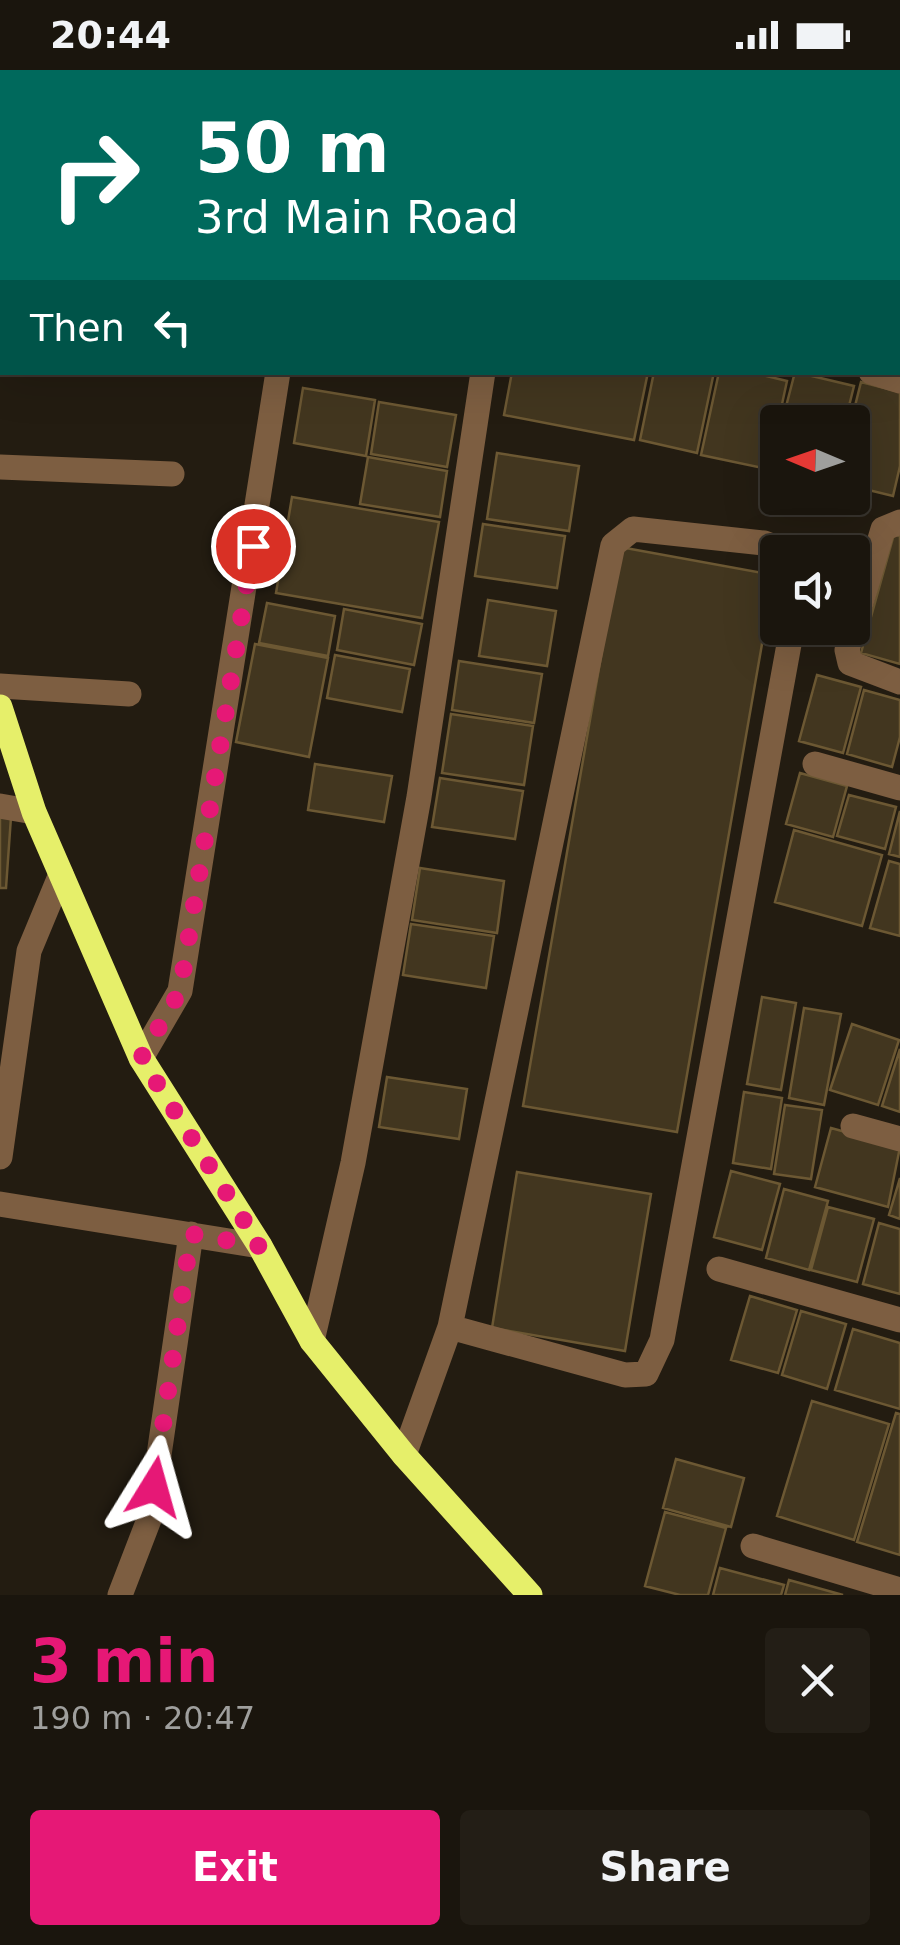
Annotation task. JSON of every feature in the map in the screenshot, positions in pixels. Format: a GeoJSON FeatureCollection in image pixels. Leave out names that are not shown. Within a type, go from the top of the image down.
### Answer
{"type":"FeatureCollection","features":[{"type":"Feature","properties":{"kind":"main road"},"geometry":{"type":"LineString","coordinates":[[0,707],[34,812],[141,1058],[260,1246],[312,1341],[404,1455],[530,1595]]}},
{"type":"Feature","properties":{"kind":"street"},"geometry":{"type":"LineString","coordinates":[[141,1058],[180,991],[278,375]]}},
{"type":"Feature","properties":{"kind":"street"},"geometry":{"type":"LineString","coordinates":[[312,1341],[353,1163],[419,797],[484,375]]}},
{"type":"Feature","properties":{"kind":"street"},"geometry":{"type":"LineString","coordinates":[[0,467],[172,474]]}},
{"type":"Feature","properties":{"kind":"street"},"geometry":{"type":"LineString","coordinates":[[900,522],[883,529],[847,650],[850,663],[900,682]]}},
{"type":"Feature","properties":{"kind":"street"},"geometry":{"type":"LineString","coordinates":[[404,1455],[450,1327],[614,545],[632,529],[760,543]]}},
{"type":"Feature","properties":{"kind":"street"},"geometry":{"type":"LineString","coordinates":[[450,1327],[624,1375],[646,1374],[662,1340],[789,645]]}},
{"type":"Feature","properties":{"kind":"street"},"geometry":{"type":"LineString","coordinates":[[0,686],[129,694]]}},
{"type":"Feature","properties":{"kind":"street"},"geometry":{"type":"LineString","coordinates":[[815,764],[900,788]]}},
{"type":"Feature","properties":{"kind":"street"},"geometry":{"type":"LineString","coordinates":[[0,806],[34,812]]}},
{"type":"Feature","properties":{"kind":"street"},"geometry":{"type":"LineString","coordinates":[[0,1157],[29,951],[61,874]]}},
{"type":"Feature","properties":{"kind":"street"},"geometry":{"type":"LineString","coordinates":[[853,1126],[900,1139]]}},
{"type":"Feature","properties":{"kind":"street"},"geometry":{"type":"LineString","coordinates":[[0,1204],[260,1246]]}},
{"type":"Feature","properties":{"kind":"street"},"geometry":{"type":"LineString","coordinates":[[120,1595],[150,1518],[191,1234]]}},
{"type":"Feature","properties":{"kind":"street"},"geometry":{"type":"LineString","coordinates":[[719,1269],[900,1320]]}},
{"type":"Feature","properties":{"kind":"street"},"geometry":{"type":"LineString","coordinates":[[753,1546],[900,1590]]}},
{"type":"Feature","properties":{"kind":"building"},"geometry":{"type":"Polygon","coordinates":[[[511,375],[647,375],[634,440],[504,415],[511,375]]]}},
{"type":"Feature","properties":{"kind":"building"},"geometry":{"type":"Polygon","coordinates":[[[653,375],[713,375],[697,453],[640,440],[653,375]]]}},
{"type":"Feature","properties":{"kind":"building"},"geometry":{"type":"Polygon","coordinates":[[[718,375],[762,375],[787,381],[782,405],[760,405],[760,467],[701,455],[718,375]]]}},
{"type":"Feature","properties":{"kind":"building"},"geometry":{"type":"Polygon","coordinates":[[[794,375],[854,386],[849,405],[786,405],[794,375]]]}},
{"type":"Feature","properties":{"kind":"building"},"geometry":{"type":"Polygon","coordinates":[[[861,382],[900,392],[900,466],[893,496],[870,490],[870,405],[855,405],[861,382]]]}},
{"type":"Feature","properties":{"kind":"building"},"geometry":{"type":"Polygon","coordinates":[[[303,388],[375,400],[366,456],[294,443],[303,388]]]}},
{"type":"Feature","properties":{"kind":"building"},"geometry":{"type":"Polygon","coordinates":[[[379,402],[456,415],[447,467],[371,454],[379,402]]]}},
{"type":"Feature","properties":{"kind":"building"},"geometry":{"type":"Polygon","coordinates":[[[497,453],[579,466],[569,531],[487,519],[497,453]]]}},
{"type":"Feature","properties":{"kind":"building"},"geometry":{"type":"Polygon","coordinates":[[[368,457],[447,471],[440,517],[360,504],[368,457]]]}},
{"type":"Feature","properties":{"kind":"building"},"geometry":{"type":"Polygon","coordinates":[[[292,497],[439,522],[422,618],[276,593],[292,497]]]}},
{"type":"Feature","properties":{"kind":"building"},"geometry":{"type":"Polygon","coordinates":[[[483,524],[565,536],[557,588],[475,576],[483,524]]]}},
{"type":"Feature","properties":{"kind":"building"},"geometry":{"type":"Polygon","coordinates":[[[894,534],[900,536],[900,664],[861,653],[863,645],[870,645],[870,621],[894,534]]]}},
{"type":"Feature","properties":{"kind":"building"},"geometry":{"type":"Polygon","coordinates":[[[620,547],[760,572],[762,645],[677,1132],[523,1106],[620,547]]]}},
{"type":"Feature","properties":{"kind":"building"},"geometry":{"type":"Polygon","coordinates":[[[488,600],[556,611],[547,666],[479,656],[488,600]]]}},
{"type":"Feature","properties":{"kind":"building"},"geometry":{"type":"Polygon","coordinates":[[[267,603],[335,616],[328,656],[259,643],[267,603]]]}},
{"type":"Feature","properties":{"kind":"building"},"geometry":{"type":"Polygon","coordinates":[[[344,609],[422,624],[414,665],[337,650],[344,609]]]}},
{"type":"Feature","properties":{"kind":"building"},"geometry":{"type":"Polygon","coordinates":[[[255,644],[328,658],[309,757],[236,742],[255,644]]]}},
{"type":"Feature","properties":{"kind":"building"},"geometry":{"type":"Polygon","coordinates":[[[335,655],[410,669],[402,712],[327,698],[335,655]]]}},
{"type":"Feature","properties":{"kind":"building"},"geometry":{"type":"Polygon","coordinates":[[[459,661],[542,674],[534,723],[452,710],[459,661]]]}},
{"type":"Feature","properties":{"kind":"building"},"geometry":{"type":"Polygon","coordinates":[[[817,675],[861,687],[843,753],[799,741],[817,675]]]}},
{"type":"Feature","properties":{"kind":"building"},"geometry":{"type":"Polygon","coordinates":[[[864,690],[900,700],[900,737],[892,767],[847,754],[864,690]]]}},
{"type":"Feature","properties":{"kind":"building"},"geometry":{"type":"Polygon","coordinates":[[[451,714],[533,726],[524,785],[442,773],[451,714]]]}},
{"type":"Feature","properties":{"kind":"building"},"geometry":{"type":"Polygon","coordinates":[[[315,764],[392,776],[384,822],[308,810],[315,764]]]}},
{"type":"Feature","properties":{"kind":"building"},"geometry":{"type":"Polygon","coordinates":[[[800,773],[847,786],[833,837],[786,824],[800,773]]]}},
{"type":"Feature","properties":{"kind":"building"},"geometry":{"type":"Polygon","coordinates":[[[440,778],[523,791],[515,839],[432,827],[440,778]]]}},
{"type":"Feature","properties":{"kind":"building"},"geometry":{"type":"Polygon","coordinates":[[[849,795],[896,807],[885,849],[837,836],[849,795]]]}},
{"type":"Feature","properties":{"kind":"building"},"geometry":{"type":"Polygon","coordinates":[[[900,811],[900,857],[889,854],[900,811]]]}},
{"type":"Feature","properties":{"kind":"building"},"geometry":{"type":"Polygon","coordinates":[[[0,816],[11,817],[6,888],[0,888],[0,816]]]}},
{"type":"Feature","properties":{"kind":"building"},"geometry":{"type":"Polygon","coordinates":[[[794,830],[882,855],[862,926],[775,902],[794,830]]]}},
{"type":"Feature","properties":{"kind":"building"},"geometry":{"type":"Polygon","coordinates":[[[889,861],[900,864],[900,936],[870,928],[889,861]]]}},
{"type":"Feature","properties":{"kind":"building"},"geometry":{"type":"Polygon","coordinates":[[[420,868],[504,881],[497,933],[412,920],[420,868]]]}},
{"type":"Feature","properties":{"kind":"building"},"geometry":{"type":"Polygon","coordinates":[[[411,924],[494,936],[486,988],[403,975],[411,924]]]}},
{"type":"Feature","properties":{"kind":"building"},"geometry":{"type":"Polygon","coordinates":[[[762,997],[796,1003],[781,1090],[747,1084],[762,997]]]}},
{"type":"Feature","properties":{"kind":"building"},"geometry":{"type":"Polygon","coordinates":[[[804,1008],[841,1014],[824,1105],[789,1098],[804,1008]]]}},
{"type":"Feature","properties":{"kind":"building"},"geometry":{"type":"Polygon","coordinates":[[[852,1024],[899,1040],[878,1105],[830,1090],[852,1024]]]}},
{"type":"Feature","properties":{"kind":"building"},"geometry":{"type":"Polygon","coordinates":[[[900,1049],[900,1112],[882,1106],[900,1049]]]}},
{"type":"Feature","properties":{"kind":"building"},"geometry":{"type":"Polygon","coordinates":[[[387,1077],[467,1089],[459,1139],[379,1127],[387,1077]]]}},
{"type":"Feature","properties":{"kind":"building"},"geometry":{"type":"Polygon","coordinates":[[[744,1092],[782,1098],[771,1169],[733,1163],[744,1092]]]}},
{"type":"Feature","properties":{"kind":"building"},"geometry":{"type":"Polygon","coordinates":[[[785,1105],[822,1110],[811,1179],[774,1174],[785,1105]]]}},
{"type":"Feature","properties":{"kind":"building"},"geometry":{"type":"Polygon","coordinates":[[[831,1128],[900,1147],[888,1207],[815,1187],[831,1128]]]}},
{"type":"Feature","properties":{"kind":"building"},"geometry":{"type":"Polygon","coordinates":[[[731,1171],[780,1184],[762,1250],[714,1237],[731,1171]]]}},
{"type":"Feature","properties":{"kind":"building"},"geometry":{"type":"Polygon","coordinates":[[[517,1172],[651,1194],[625,1351],[492,1328],[517,1172]]]}},
{"type":"Feature","properties":{"kind":"building"},"geometry":{"type":"Polygon","coordinates":[[[900,1178],[900,1219],[889,1215],[900,1178]]]}},
{"type":"Feature","properties":{"kind":"building"},"geometry":{"type":"Polygon","coordinates":[[[784,1189],[828,1201],[809,1270],[766,1258],[784,1189]]]}},
{"type":"Feature","properties":{"kind":"building"},"geometry":{"type":"Polygon","coordinates":[[[828,1207],[874,1219],[857,1282],[811,1270],[828,1207]]]}},
{"type":"Feature","properties":{"kind":"building"},"geometry":{"type":"Polygon","coordinates":[[[879,1223],[900,1229],[900,1294],[863,1284],[879,1223]]]}},
{"type":"Feature","properties":{"kind":"building"},"geometry":{"type":"Polygon","coordinates":[[[750,1296],[797,1310],[778,1373],[731,1360],[750,1296]]]}},
{"type":"Feature","properties":{"kind":"building"},"geometry":{"type":"Polygon","coordinates":[[[801,1311],[846,1324],[827,1389],[782,1375],[801,1311]]]}},
{"type":"Feature","properties":{"kind":"building"},"geometry":{"type":"Polygon","coordinates":[[[853,1329],[900,1343],[900,1409],[835,1390],[853,1329]]]}},
{"type":"Feature","properties":{"kind":"building"},"geometry":{"type":"Polygon","coordinates":[[[812,1401],[889,1424],[854,1540],[777,1516],[812,1401]]]}},
{"type":"Feature","properties":{"kind":"building"},"geometry":{"type":"Polygon","coordinates":[[[896,1413],[900,1414],[900,1555],[857,1542],[896,1413]]]}},
{"type":"Feature","properties":{"kind":"building"},"geometry":{"type":"Polygon","coordinates":[[[676,1459],[744,1478],[731,1527],[663,1508],[676,1459]]]}},
{"type":"Feature","properties":{"kind":"building"},"geometry":{"type":"Polygon","coordinates":[[[665,1512],[726,1528],[708,1595],[680,1595],[645,1586],[665,1512]]]}},
{"type":"Feature","properties":{"kind":"building"},"geometry":{"type":"Polygon","coordinates":[[[720,1568],[784,1585],[781,1595],[713,1595],[720,1568]]]}},
{"type":"Feature","properties":{"kind":"building"},"geometry":{"type":"Polygon","coordinates":[[[789,1580],[843,1595],[785,1595],[789,1580]]]}},
{"type":"Feature","properties":{"kind":"route"},"geometry":{"type":"LineString","coordinates":[[154,1487],[191,1234],[260,1246],[141,1058],[180,991],[253,546]]}}]}
